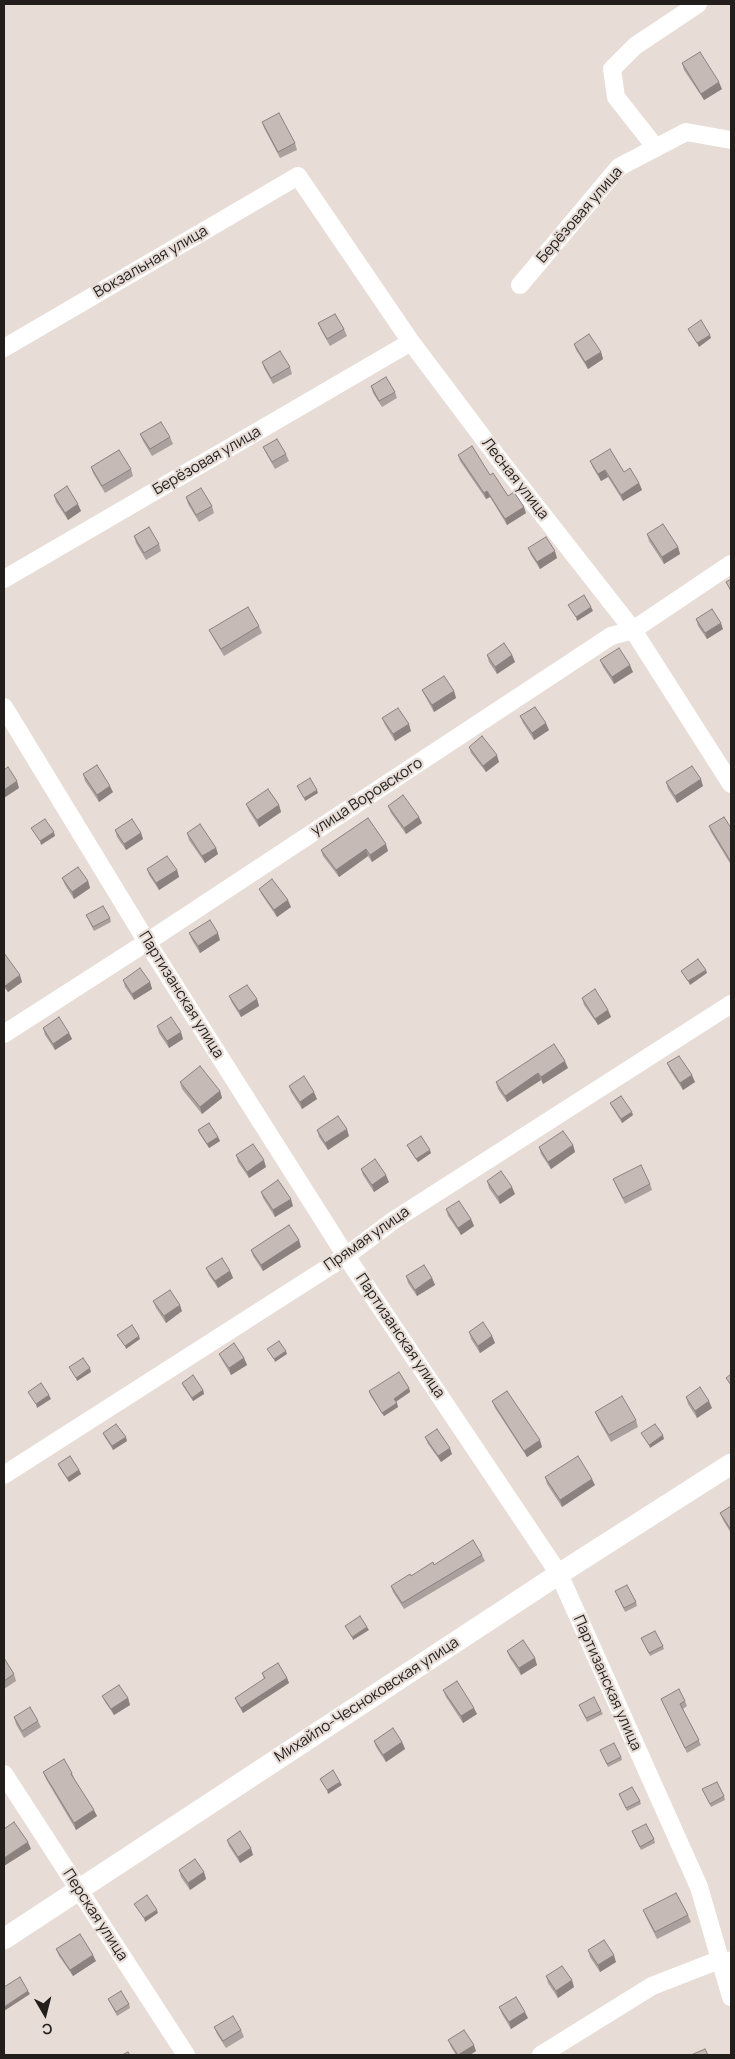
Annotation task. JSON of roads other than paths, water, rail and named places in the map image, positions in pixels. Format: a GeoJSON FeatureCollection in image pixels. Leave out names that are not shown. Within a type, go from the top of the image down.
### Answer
{"type":"FeatureCollection","features":[{"type":"Feature","properties":{"kind":"street"},"geometry":{"type":"LineString","coordinates":[[656,148],[616,97],[612,69],[635,46],[698,4]]}},
{"type":"Feature","properties":{"kind":"street","name":"Берёзовая улица"},"geometry":{"type":"LineString","coordinates":[[520,285],[619,167],[686,132],[731,140]]}},
{"type":"Feature","properties":{"kind":"street","name":"Лесная улица"},"geometry":{"type":"LineString","coordinates":[[298,176],[411,342],[499,459],[633,630],[731,784]]}},
{"type":"Feature","properties":{"kind":"street","name":"Вокзальная улица"},"geometry":{"type":"LineString","coordinates":[[4,348],[298,176]]}},
{"type":"Feature","properties":{"kind":"street","name":"Берёзовая улица"},"geometry":{"type":"LineString","coordinates":[[4,579],[411,342]]}},
{"type":"Feature","properties":{"kind":"street","name":"улица Воровского"},"geometry":{"type":"LineString","coordinates":[[4,1034],[611,636],[633,630],[731,564]]}},
{"type":"Feature","properties":{"kind":"street","name":"Партизанская улица"},"geometry":{"type":"LineString","coordinates":[[4,707],[147,942],[346,1256],[559,1574],[698,1887],[725,1961],[731,1997]]}},
{"type":"Feature","properties":{"kind":"street","name":"Прямая улица"},"geometry":{"type":"LineString","coordinates":[[4,1475],[346,1256],[394,1220],[731,1004]]}},
{"type":"Feature","properties":{"kind":"street","name":"Михайло-Чесноковская улица"},"geometry":{"type":"LineString","coordinates":[[4,1939],[559,1574],[731,1464]]}},
{"type":"Feature","properties":{"kind":"street","name":"Перская улица"},"geometry":{"type":"LineString","coordinates":[[4,1774],[186,2055]]}},
{"type":"Feature","properties":{"kind":"street"},"geometry":{"type":"LineString","coordinates":[[541,2055],[652,1986],[725,1961]]}}]}
